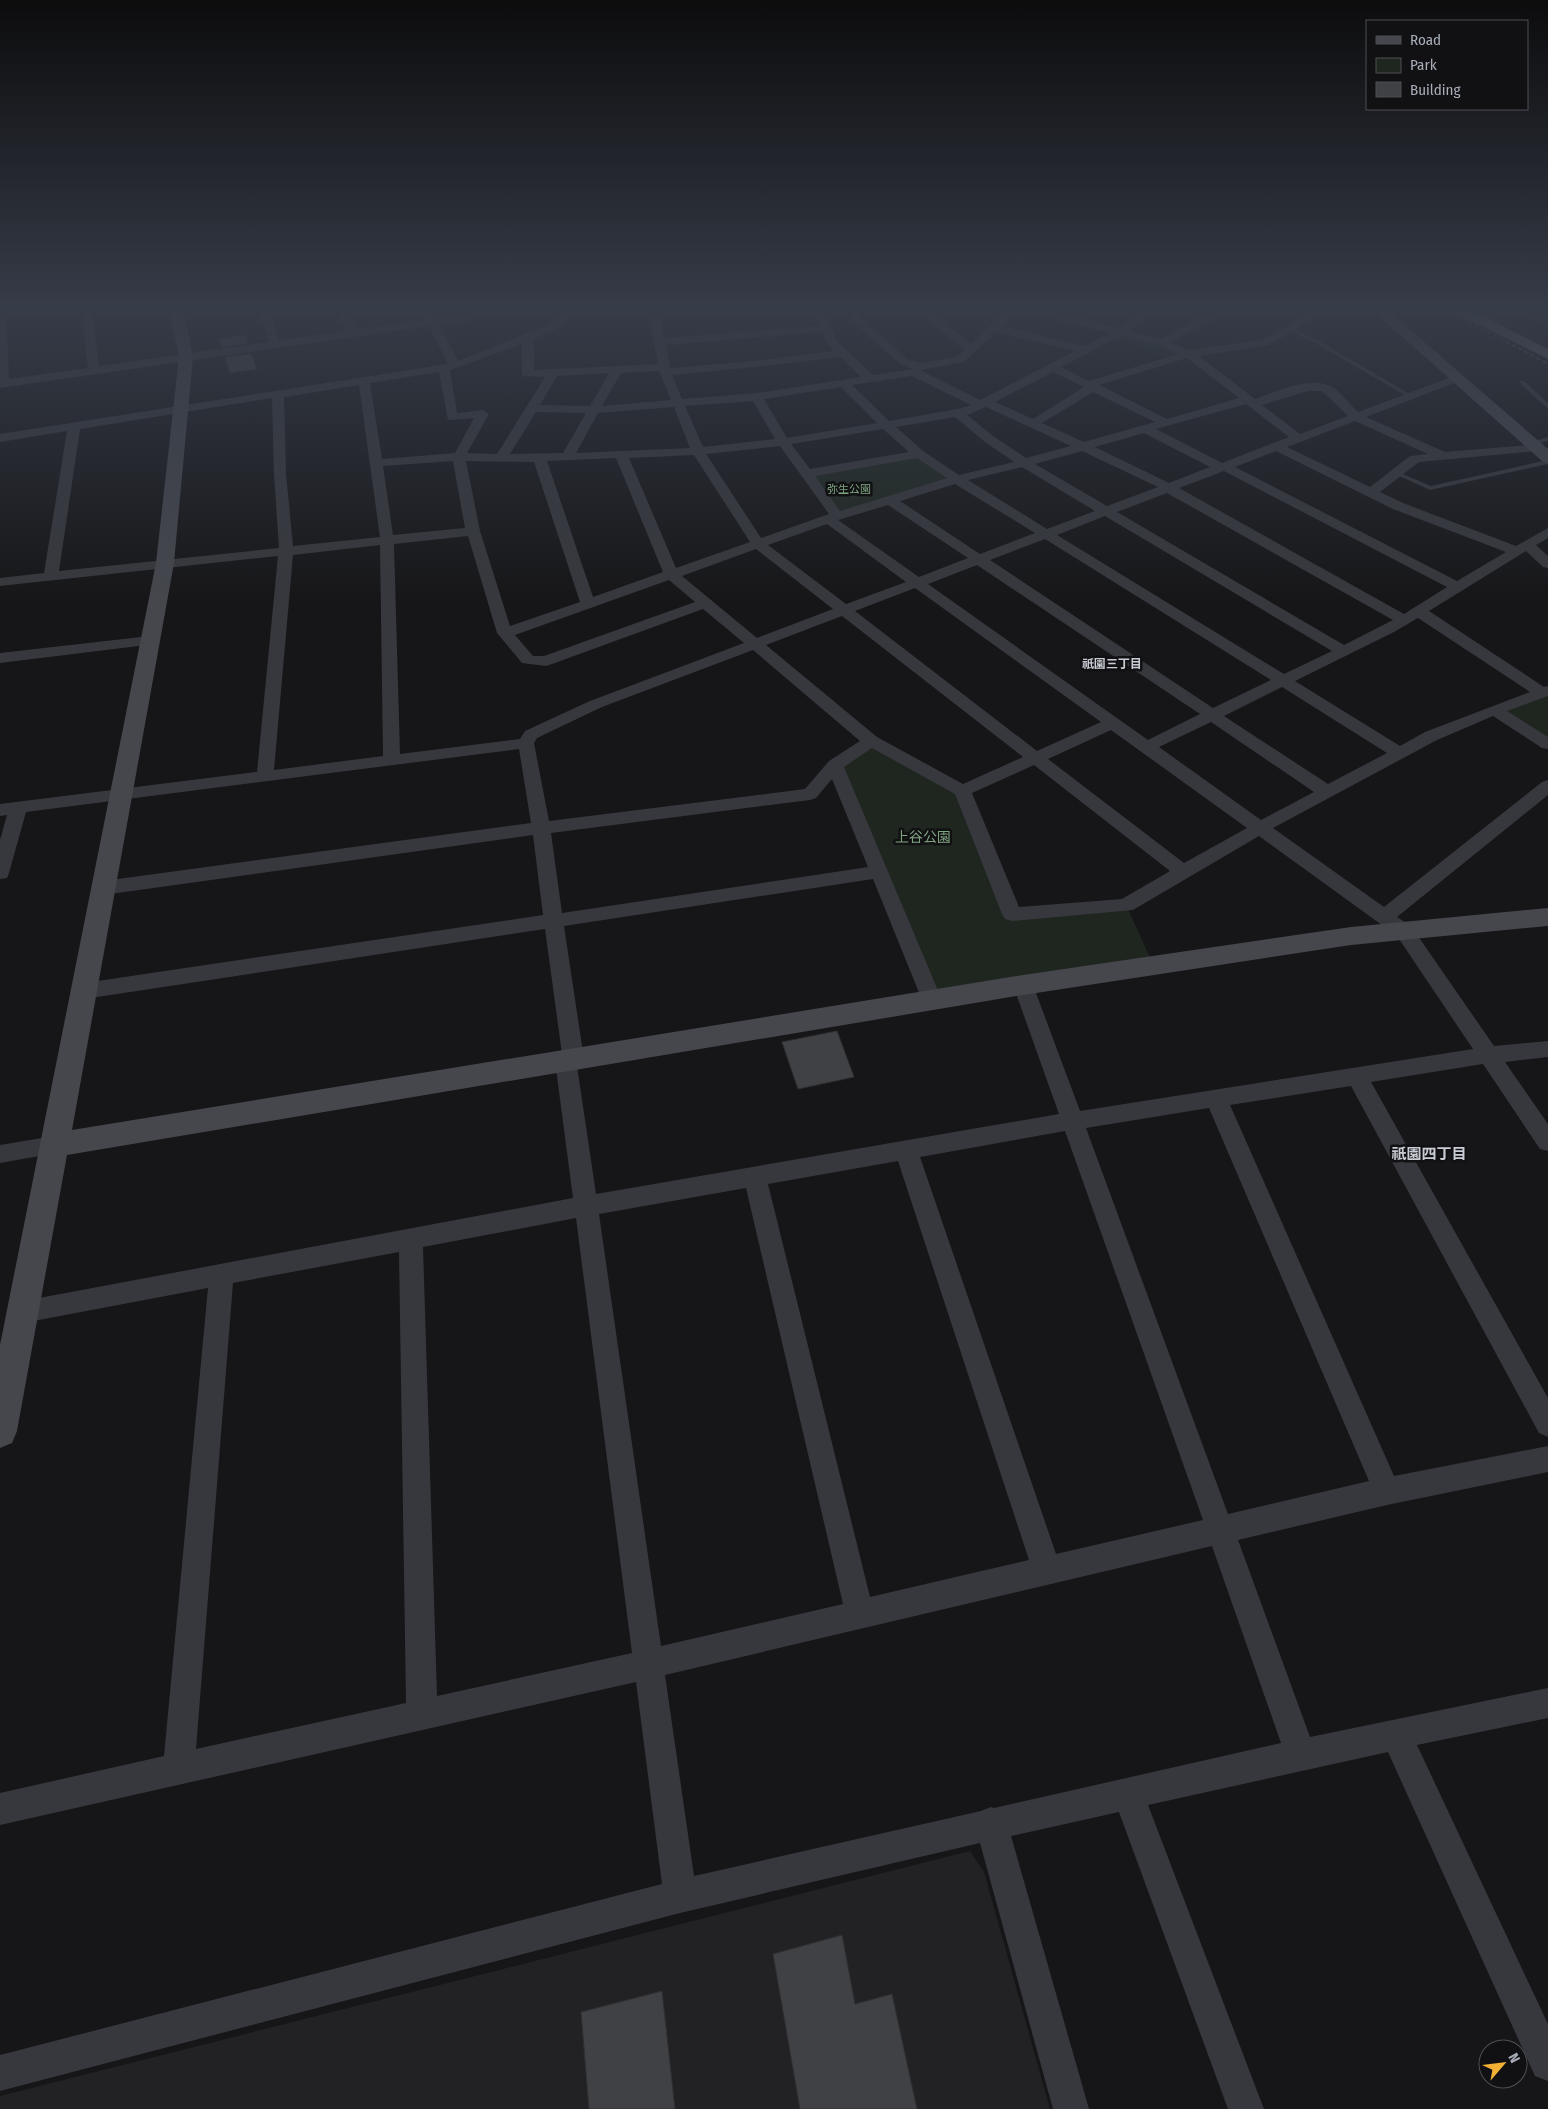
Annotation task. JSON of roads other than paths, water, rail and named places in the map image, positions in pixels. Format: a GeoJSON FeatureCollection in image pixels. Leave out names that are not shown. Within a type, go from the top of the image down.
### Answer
{"type":"FeatureCollection","features":[{"type":"Feature","properties":{"kind":"street"},"geometry":{"type":"LineString","coordinates":[[0,438],[198,406]]}},
{"type":"Feature","properties":{"kind":"street"},"geometry":{"type":"LineString","coordinates":[[265,776],[286,550],[280,474],[278,406]]}},
{"type":"Feature","properties":{"kind":"street"},"geometry":{"type":"LineString","coordinates":[[368,406],[387,540],[392,760]]}},
{"type":"Feature","properties":{"kind":"street"},"geometry":{"type":"LineString","coordinates":[[452,406],[452,417],[483,414],[459,457],[473,531],[505,633],[528,660],[546,661],[706,603]]}},
{"type":"Feature","properties":{"kind":"street"},"geometry":{"type":"LineString","coordinates":[[567,457],[595,406]]}},
{"type":"Feature","properties":{"kind":"street"},"geometry":{"type":"LineString","coordinates":[[501,458],[532,408],[593,410],[644,406]]}},
{"type":"Feature","properties":{"kind":"street"},"geometry":{"type":"LineString","coordinates":[[679,406],[698,451],[758,544],[1183,872]]}},
{"type":"Feature","properties":{"kind":"street"},"geometry":{"type":"LineString","coordinates":[[761,406],[806,474],[832,518],[918,583],[1394,924],[1490,1055],[1548,1142]]}},
{"type":"Feature","properties":{"kind":"street"},"geometry":{"type":"LineString","coordinates":[[867,406],[919,454],[957,479],[1400,753]]}},
{"type":"Feature","properties":{"kind":"street"},"geometry":{"type":"LineString","coordinates":[[375,463],[459,457],[539,458],[698,451],[783,442],[958,413],[976,406]]}},
{"type":"Feature","properties":{"kind":"street"},"geometry":{"type":"LineString","coordinates":[[989,406],[1084,446],[1144,474],[1167,488],[1411,615],[1545,692]]}},
{"type":"Feature","properties":{"kind":"street"},"geometry":{"type":"LineString","coordinates":[[1033,424],[1059,406]]}},
{"type":"Feature","properties":{"kind":"street"},"geometry":{"type":"LineString","coordinates":[[1132,406],[1166,423]]}},
{"type":"Feature","properties":{"kind":"street"},"geometry":{"type":"LineString","coordinates":[[505,633],[832,518],[957,479],[1024,463],[1232,406]]}},
{"type":"Feature","properties":{"kind":"street"},"geometry":{"type":"LineString","coordinates":[[1256,406],[1299,439]]}},
{"type":"Feature","properties":{"kind":"street"},"geometry":{"type":"LineString","coordinates":[[1345,406],[1356,417],[1443,456]]}},
{"type":"Feature","properties":{"kind":"street"},"geometry":{"type":"LineString","coordinates":[[0,810],[526,743],[532,735],[544,727],[596,704],[1383,406]]}},
{"type":"Feature","properties":{"kind":"street"},"geometry":{"type":"LineString","coordinates":[[1493,406],[1538,443],[1548,458]]}},
{"type":"Feature","properties":{"kind":"street"},"geometry":{"type":"LineString","coordinates":[[0,1431],[165,563],[181,409]]}},
{"type":"Feature","properties":{"kind":"street"},"geometry":{"type":"LineString","coordinates":[[958,413],[989,439],[1024,463],[1344,651]]}},
{"type":"Feature","properties":{"kind":"street"},"geometry":{"type":"LineString","coordinates":[[51,576],[74,426]]}},
{"type":"Feature","properties":{"kind":"street"},"geometry":{"type":"LineString","coordinates":[[1146,429],[1456,586]]}},
{"type":"Feature","properties":{"kind":"street"},"geometry":{"type":"LineString","coordinates":[[1370,493],[1415,459],[1538,443]]}},
{"type":"Feature","properties":{"kind":"street"},"geometry":{"type":"LineString","coordinates":[[1277,447],[1370,493],[1431,520],[1522,548],[1548,564]]}},
{"type":"Feature","properties":{"kind":"street"},"geometry":{"type":"LineString","coordinates":[[806,474],[919,454]]}},
{"type":"Feature","properties":{"kind":"street"},"geometry":{"type":"LineString","coordinates":[[621,455],[671,574],[871,741],[962,790],[1012,914],[1126,905],[1260,828],[1431,736],[1494,710],[1545,692]]}},
{"type":"Feature","properties":{"kind":"street"},"geometry":{"type":"LineString","coordinates":[[539,458],[588,604]]}},
{"type":"Feature","properties":{"kind":"street"},"geometry":{"type":"LineString","coordinates":[[890,500],[1327,792]]}},
{"type":"Feature","properties":{"kind":"street"},"geometry":{"type":"LineString","coordinates":[[0,582],[473,531]]}},
{"type":"Feature","properties":{"kind":"street"},"geometry":{"type":"LineString","coordinates":[[1146,747],[1344,651],[1411,615],[1548,532]]}},
{"type":"Feature","properties":{"kind":"street"},"geometry":{"type":"LineString","coordinates":[[0,658],[150,641]]}},
{"type":"Feature","properties":{"kind":"street"},"geometry":{"type":"LineString","coordinates":[[1494,710],[1548,744]]}},
{"type":"Feature","properties":{"kind":"street"},"geometry":{"type":"LineString","coordinates":[[962,790],[1112,722]]}},
{"type":"Feature","properties":{"kind":"street"},"geometry":{"type":"LineString","coordinates":[[810,794],[835,765],[871,741]]}},
{"type":"Feature","properties":{"kind":"street"},"geometry":{"type":"LineString","coordinates":[[526,743],[541,828],[554,921],[586,1206],[680,1896]]}},
{"type":"Feature","properties":{"kind":"street"},"geometry":{"type":"LineString","coordinates":[[835,765],[932,1000]]}},
{"type":"Feature","properties":{"kind":"street"},"geometry":{"type":"LineString","coordinates":[[1394,924],[1548,786]]}},
{"type":"Feature","properties":{"kind":"street"},"geometry":{"type":"LineString","coordinates":[[103,888],[541,828],[846,790]]}},
{"type":"Feature","properties":{"kind":"street"},"geometry":{"type":"LineString","coordinates":[[0,873],[18,808]]}},
{"type":"Feature","properties":{"kind":"street"},"geometry":{"type":"LineString","coordinates":[[84,991],[879,872]]}},
{"type":"Feature","properties":{"kind":"street"},"geometry":{"type":"LineString","coordinates":[[0,1154],[1023,985],[1351,936],[1394,924],[1548,917]]}},
{"type":"Feature","properties":{"kind":"street"},"geometry":{"type":"LineString","coordinates":[[1023,985],[1300,1754]]}},
{"type":"Feature","properties":{"kind":"street"},"geometry":{"type":"LineString","coordinates":[[23,1312],[586,1206],[1072,1121],[1490,1055],[1548,1049]]}},
{"type":"Feature","properties":{"kind":"street"},"geometry":{"type":"LineString","coordinates":[[1357,1077],[1548,1424]]}},
{"type":"Feature","properties":{"kind":"street"},"geometry":{"type":"LineString","coordinates":[[1216,1099],[1387,1491]]}},
{"type":"Feature","properties":{"kind":"street"},"geometry":{"type":"LineString","coordinates":[[906,1150],[1047,1571]]}},
{"type":"Feature","properties":{"kind":"street"},"geometry":{"type":"LineString","coordinates":[[755,1176],[860,1615]]}},
{"type":"Feature","properties":{"kind":"street"},"geometry":{"type":"LineString","coordinates":[[411,1238],[422,1715]]}},
{"type":"Feature","properties":{"kind":"street"},"geometry":{"type":"LineString","coordinates":[[179,1769],[222,1274]]}},
{"type":"Feature","properties":{"kind":"street"},"geometry":{"type":"LineString","coordinates":[[0,1810],[648,1664],[1387,1491],[1548,1459]]}},
{"type":"Feature","properties":{"kind":"street"},"geometry":{"type":"LineString","coordinates":[[0,2073],[680,1896],[990,1823],[1300,1754],[1548,1703]]}},
{"type":"Feature","properties":{"kind":"street"},"geometry":{"type":"LineString","coordinates":[[1396,1734],[1548,2063]]}},
{"type":"Feature","properties":{"kind":"street"},"geometry":{"type":"LineString","coordinates":[[1128,1793],[1246,2109]]}},
{"type":"Feature","properties":{"kind":"street"},"geometry":{"type":"LineString","coordinates":[[990,1823],[1071,2109]]}},
{"type":"Feature","properties":{"kind":"lane"},"geometry":{"type":"LineString","coordinates":[[1396,473],[1430,488],[1548,462]]}},
{"type":"Feature","properties":{"kind":"district","name":"祇園三丁目"},"geometry":{"type":"Point","coordinates":[1112,664]}},
{"type":"Feature","properties":{"kind":"district","name":"祇園四丁目"},"geometry":{"type":"Point","coordinates":[1429,1154]}},
{"type":"Feature","properties":{"kind":"park label","name":"弥生公園"},"geometry":{"type":"Point","coordinates":[849,489]}},
{"type":"Feature","properties":{"kind":"park label","name":"上谷公園"},"geometry":{"type":"Point","coordinates":[923,837]}}]}
